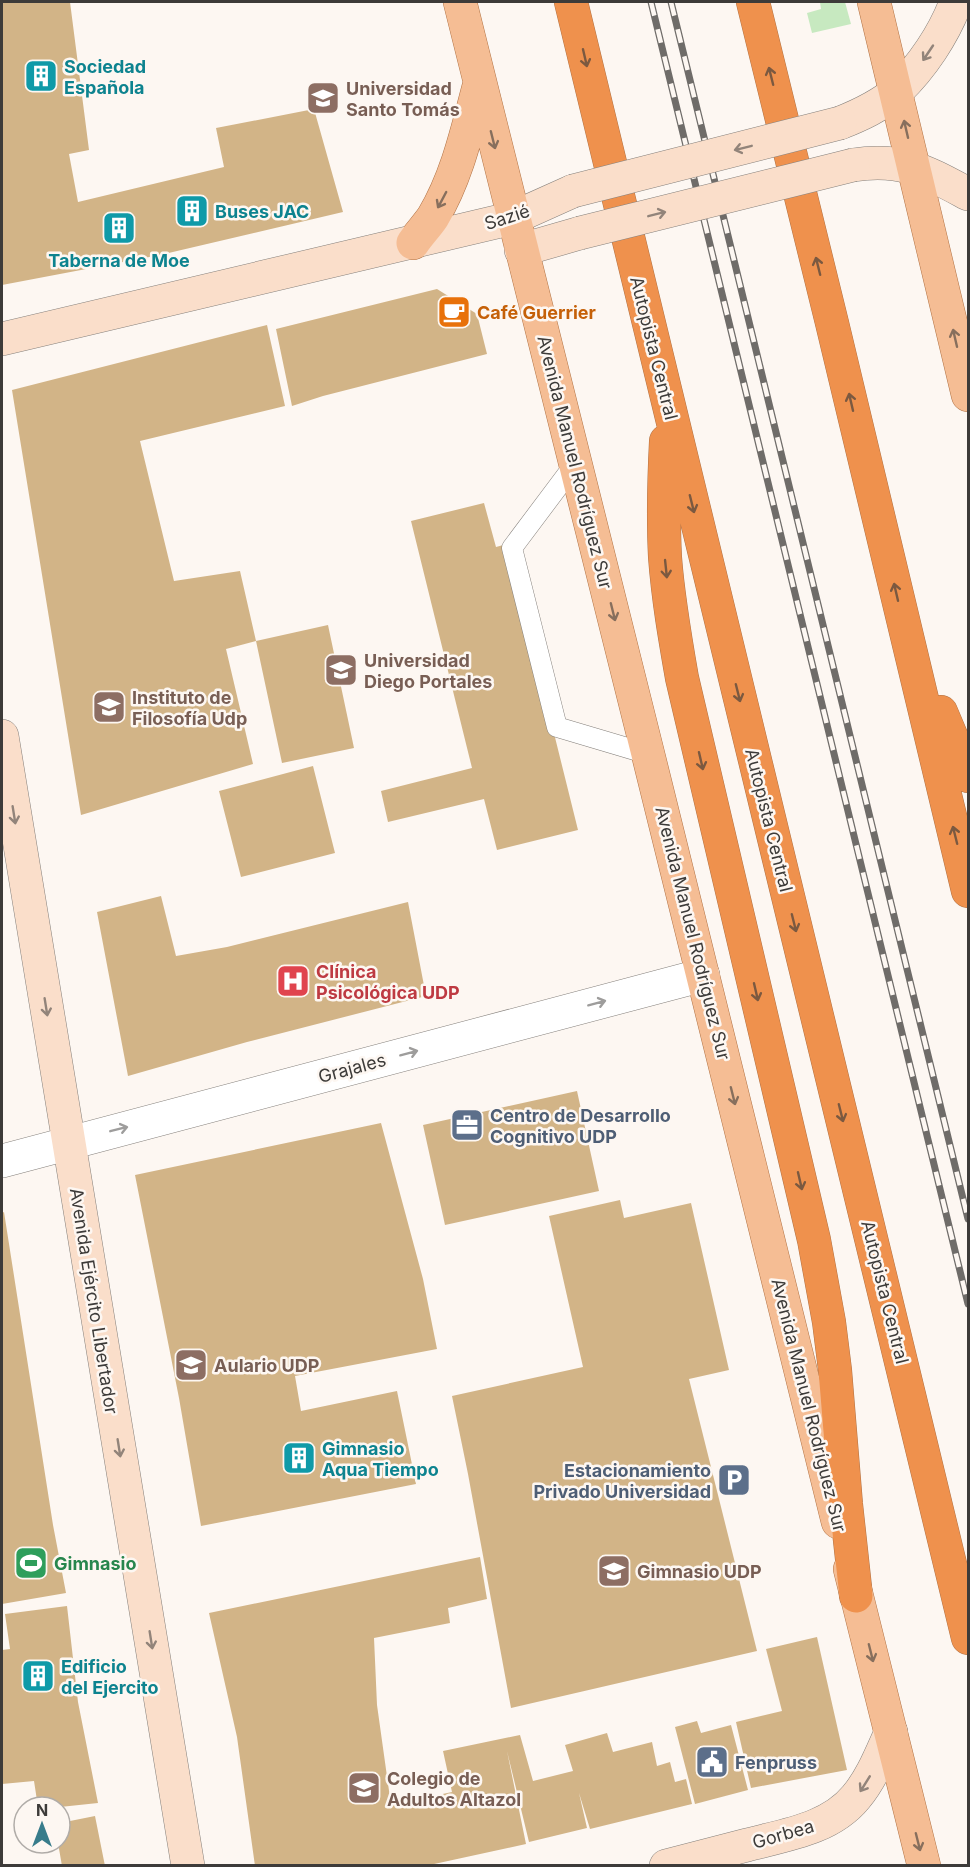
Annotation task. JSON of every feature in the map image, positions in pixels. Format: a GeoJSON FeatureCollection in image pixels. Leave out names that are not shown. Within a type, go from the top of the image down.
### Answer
{"type":"FeatureCollection","features":[{"type":"Feature","properties":{"kind":"highway","name":"Autopista Central"},"geometry":{"type":"LineString","coordinates":[[571,2],[969,1638]]}},
{"type":"Feature","properties":{"kind":"highway"},"geometry":{"type":"LineString","coordinates":[[753,2],[969,891]]}},
{"type":"Feature","properties":{"kind":"highway"},"geometry":{"type":"LineString","coordinates":[[668,406],[663,482],[665,558],[671,618],[682,678],[814,1240],[835,1370],[856,1596]]}},
{"type":"Feature","properties":{"kind":"highway"},"geometry":{"type":"LineString","coordinates":[[910,649],[969,776]]}},
{"type":"Feature","properties":{"kind":"main road","name":"Avenida Manuel Rodríguez Sur"},"geometry":{"type":"LineString","coordinates":[[460,2],[924,1866]]}},
{"type":"Feature","properties":{"kind":"main road"},"geometry":{"type":"LineString","coordinates":[[874,2],[969,395]]}},
{"type":"Feature","properties":{"kind":"main road"},"geometry":{"type":"LineString","coordinates":[[413,243],[432,218],[446,192],[480,85]]}},
{"type":"Feature","properties":{"kind":"street","name":"Sazié"},"geometry":{"type":"LineString","coordinates":[[2,339],[513,218],[573,191],[840,123],[861,115],[897,91],[927,55],[956,2]]}},
{"type":"Feature","properties":{"kind":"street","name":"Sazié"},"geometry":{"type":"LineString","coordinates":[[521,250],[580,233],[871,162],[888,162],[914,167],[969,194]]}},
{"type":"Feature","properties":{"kind":"street","name":"Avenida Ejército Libertador"},"geometry":{"type":"LineString","coordinates":[[2,736],[188,1866]]}},
{"type":"Feature","properties":{"kind":"street","name":"Grajales"},"geometry":{"type":"LineString","coordinates":[[2,1161],[703,975]]}},
{"type":"Feature","properties":{"kind":"street","name":"Gorbea"},"geometry":{"type":"LineString","coordinates":[[666,1866],[819,1825],[838,1813],[855,1798],[875,1766],[891,1732]]}},
{"type":"Feature","properties":{"kind":"lane"},"geometry":{"type":"LineString","coordinates":[[575,464],[512,548],[557,727],[648,754]]}},
{"type":"Feature","properties":{"kind":"green space"},"geometry":{"type":"Polygon","coordinates":[[[820,2],[845,2],[851,24],[812,33],[807,13],[821,9],[820,2]]]}},
{"type":"Feature","properties":{"kind":"building"},"geometry":{"type":"Polygon","coordinates":[[[2,2],[70,2],[89,150],[69,154],[78,202],[224,167],[216,128],[314,109],[343,212],[160,255],[2,285],[2,2]]]}},
{"type":"Feature","properties":{"kind":"building"},"geometry":{"type":"Polygon","coordinates":[[[437,289],[477,314],[487,354],[292,406],[276,329],[437,289]]]}},
{"type":"Feature","properties":{"kind":"building"},"geometry":{"type":"Polygon","coordinates":[[[267,325],[285,406],[140,441],[174,581],[240,571],[256,641],[226,649],[253,764],[81,815],[12,390],[267,325]]]}},
{"type":"Feature","properties":{"kind":"building"},"geometry":{"type":"Polygon","coordinates":[[[484,503],[496,547],[507,544],[578,830],[497,850],[484,799],[388,822],[381,791],[472,768],[411,521],[484,503]]]}},
{"type":"Feature","properties":{"kind":"building"},"geometry":{"type":"Polygon","coordinates":[[[328,625],[354,748],[282,763],[256,641],[328,625]]]}},
{"type":"Feature","properties":{"kind":"building"},"geometry":{"type":"Polygon","coordinates":[[[313,766],[335,853],[241,877],[219,791],[313,766]]]}},
{"type":"Feature","properties":{"kind":"building"},"geometry":{"type":"Polygon","coordinates":[[[161,896],[176,956],[227,947],[408,902],[426,996],[247,1042],[128,1076],[97,912],[161,896]]]}},
{"type":"Feature","properties":{"kind":"building"},"geometry":{"type":"Polygon","coordinates":[[[577,1091],[599,1191],[445,1225],[423,1125],[577,1091]]]}},
{"type":"Feature","properties":{"kind":"building"},"geometry":{"type":"Polygon","coordinates":[[[381,1123],[423,1279],[437,1349],[295,1376],[301,1411],[397,1391],[416,1484],[201,1526],[179,1398],[135,1175],[381,1123]]]}},
{"type":"Feature","properties":{"kind":"building"},"geometry":{"type":"Polygon","coordinates":[[[620,1200],[624,1218],[691,1203],[729,1370],[689,1379],[757,1651],[511,1708],[452,1396],[583,1367],[549,1216],[620,1200]]]}},
{"type":"Feature","properties":{"kind":"building"},"geometry":{"type":"Polygon","coordinates":[[[4,1212],[53,1525],[66,1593],[2,1604],[2,1213],[4,1212]]]}},
{"type":"Feature","properties":{"kind":"building"},"geometry":{"type":"Polygon","coordinates":[[[480,1557],[487,1599],[448,1608],[450,1623],[374,1638],[377,1705],[391,1805],[452,1792],[443,1751],[520,1735],[533,1781],[573,1771],[565,1745],[607,1733],[613,1752],[652,1742],[657,1766],[670,1762],[675,1782],[686,1779],[692,1804],[590,1829],[579,1793],[587,1828],[529,1842],[507,1751],[526,1844],[425,1866],[255,1866],[237,1737],[209,1613],[480,1557]]]}},
{"type":"Feature","properties":{"kind":"building"},"geometry":{"type":"Polygon","coordinates":[[[67,1606],[78,1702],[98,1803],[72,1806],[72,1795],[36,1795],[34,1781],[2,1784],[2,1650],[10,1649],[5,1614],[67,1606]]]}},
{"type":"Feature","properties":{"kind":"building"},"geometry":{"type":"Polygon","coordinates":[[[817,1637],[847,1770],[751,1788],[736,1722],[782,1711],[766,1649],[817,1637]]]}},
{"type":"Feature","properties":{"kind":"building","name":"Fenpruss"},"geometry":{"type":"Polygon","coordinates":[[[697,1721],[701,1733],[731,1725],[748,1790],[695,1804],[675,1727],[697,1721]]]}},
{"type":"Feature","properties":{"kind":"building"},"geometry":{"type":"Polygon","coordinates":[[[95,1816],[105,1866],[62,1866],[60,1855],[72,1855],[72,1821],[95,1816]]]}},
{"type":"Feature","properties":{"kind":"railway"},"geometry":{"type":"LineString","coordinates":[[651,2],[968,1304]]}},
{"type":"Feature","properties":{"kind":"railway"},"geometry":{"type":"LineString","coordinates":[[671,2],[968,1219]]}},
{"type":"Feature","properties":{"kind":"place","name":"Sociedad Española"},"geometry":{"type":"Point","coordinates":[41,76]}},
{"type":"Feature","properties":{"kind":"place","name":"Universidad Santo Tomás"},"geometry":{"type":"Point","coordinates":[323,98]}},
{"type":"Feature","properties":{"kind":"place","name":"Buses JAC"},"geometry":{"type":"Point","coordinates":[192,211]}},
{"type":"Feature","properties":{"kind":"place","name":"Taberna de Moe"},"geometry":{"type":"Point","coordinates":[119,228]}},
{"type":"Feature","properties":{"kind":"place","name":"Café Guerrier"},"geometry":{"type":"Point","coordinates":[454,312]}},
{"type":"Feature","properties":{"kind":"place","name":"Universidad Diego Portales"},"geometry":{"type":"Point","coordinates":[341,670]}},
{"type":"Feature","properties":{"kind":"place","name":"Instituto de Filosofía Udp"},"geometry":{"type":"Point","coordinates":[109,707]}},
{"type":"Feature","properties":{"kind":"place","name":"Clínica Psicológica UDP"},"geometry":{"type":"Point","coordinates":[293,981]}},
{"type":"Feature","properties":{"kind":"place","name":"Centro de Desarrollo Cognitivo UDP"},"geometry":{"type":"Point","coordinates":[467,1125]}},
{"type":"Feature","properties":{"kind":"place","name":"Aulario UDP"},"geometry":{"type":"Point","coordinates":[191,1365]}},
{"type":"Feature","properties":{"kind":"place","name":"Gimnasio Aqua Tiempo"},"geometry":{"type":"Point","coordinates":[299,1458]}},
{"type":"Feature","properties":{"kind":"place","name":"Estacionamiento Privado Universidad"},"geometry":{"type":"Point","coordinates":[734,1480]}},
{"type":"Feature","properties":{"kind":"place","name":"Gimnasio"},"geometry":{"type":"Point","coordinates":[31,1563]}},
{"type":"Feature","properties":{"kind":"place","name":"Gimnasio UDP"},"geometry":{"type":"Point","coordinates":[614,1571]}},
{"type":"Feature","properties":{"kind":"place","name":"Edificio del Ejercito"},"geometry":{"type":"Point","coordinates":[38,1676]}},
{"type":"Feature","properties":{"kind":"place","name":"Fenpruss"},"geometry":{"type":"Point","coordinates":[712,1762]}},
{"type":"Feature","properties":{"kind":"place","name":"Colegio de Adultos Altazol"},"geometry":{"type":"Point","coordinates":[364,1788]}}]}
